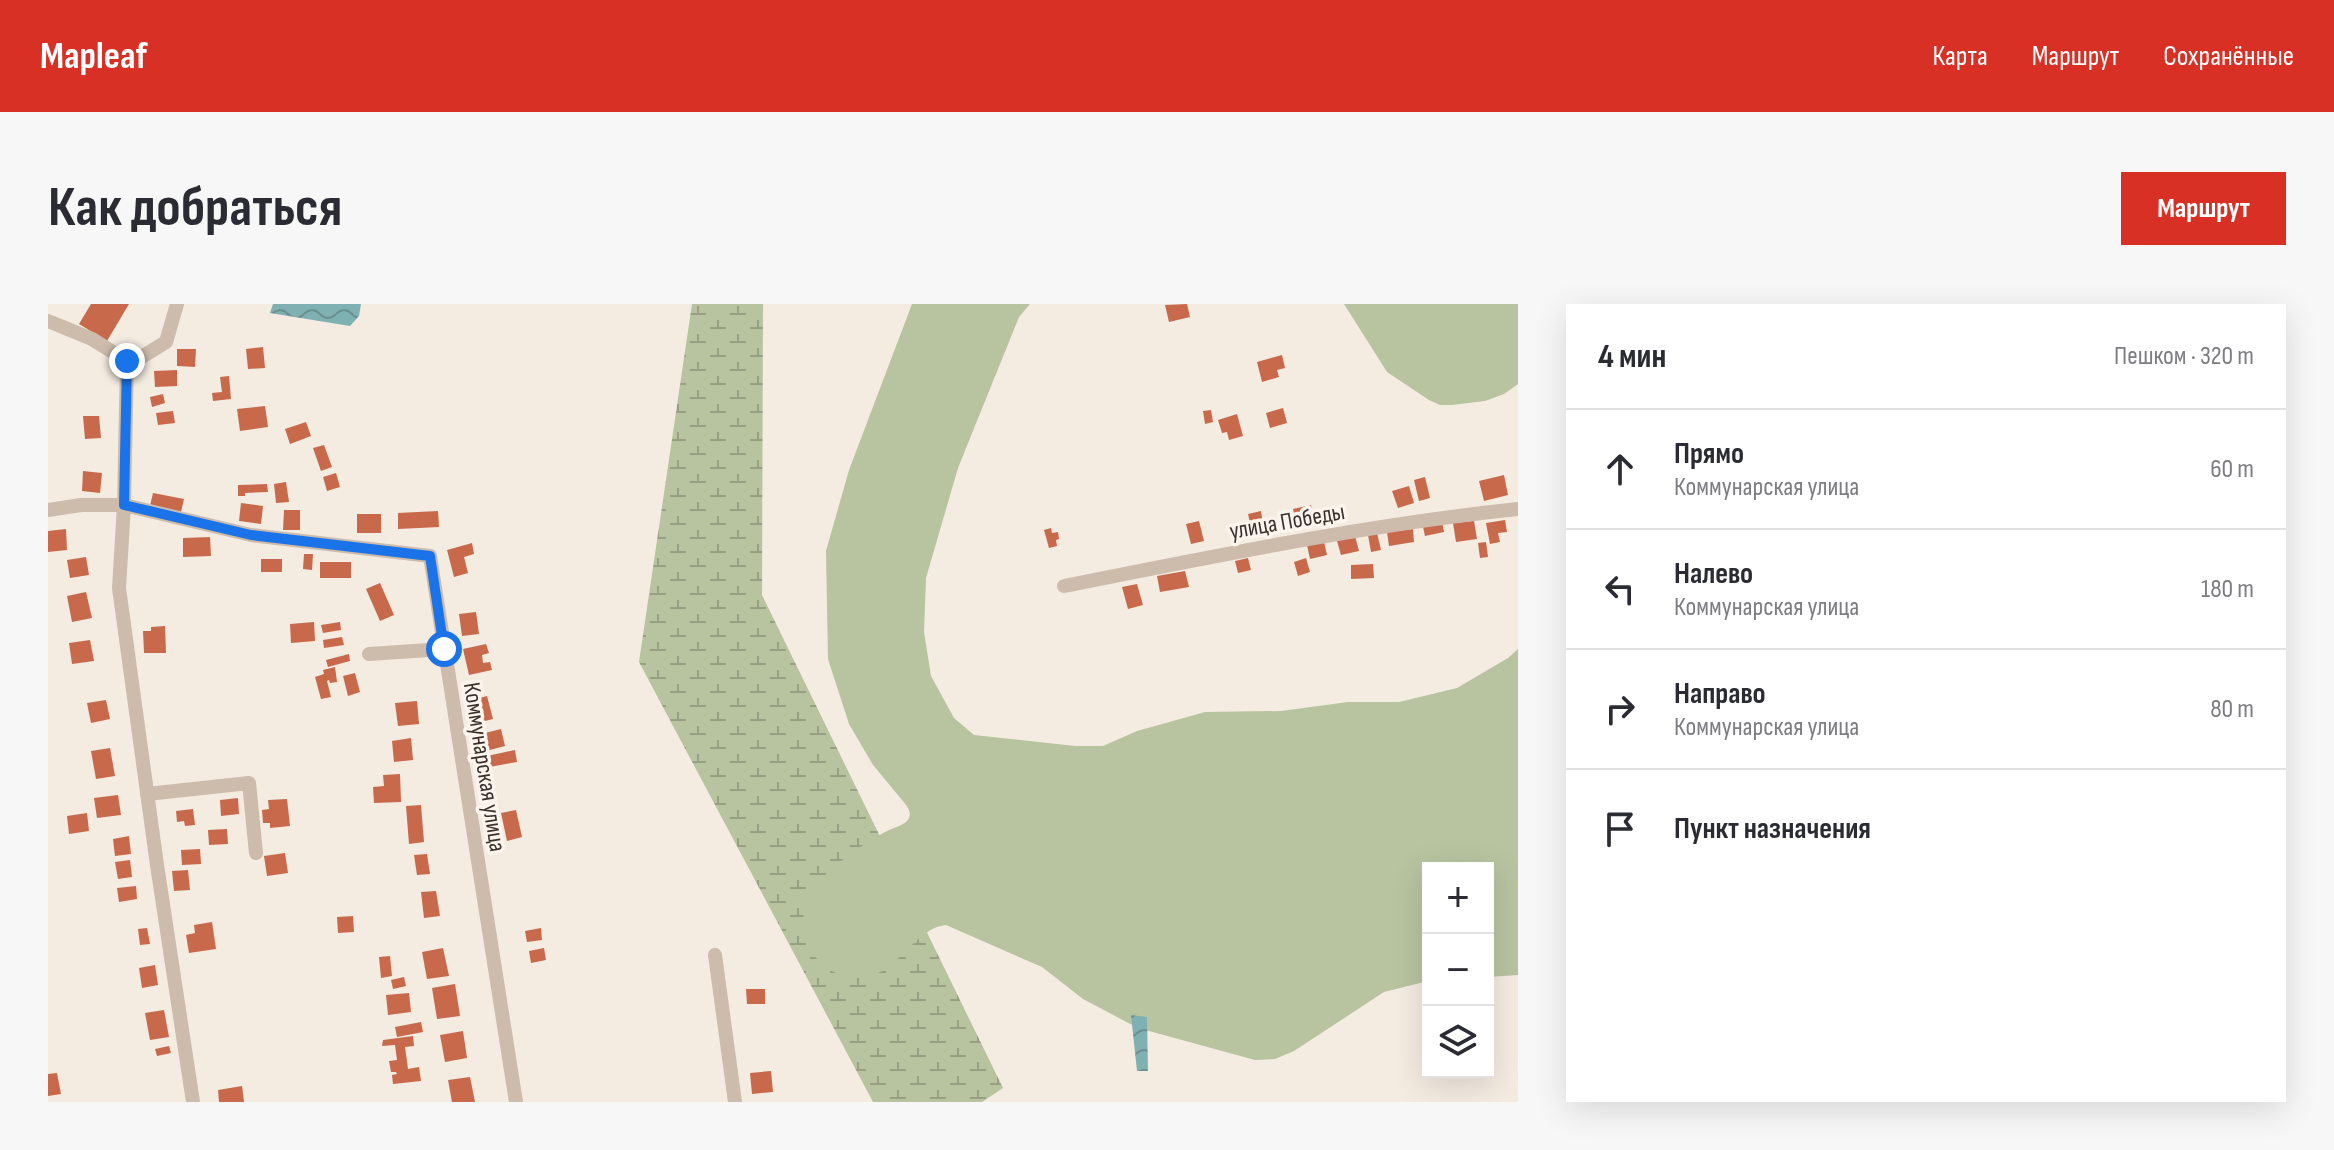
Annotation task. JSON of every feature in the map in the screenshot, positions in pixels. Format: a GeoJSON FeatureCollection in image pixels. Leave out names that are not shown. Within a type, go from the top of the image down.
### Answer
{"type":"FeatureCollection","features":[{"type":"Feature","properties":{"kind":"street"},"geometry":{"type":"LineString","coordinates":[[48,321],[92,339],[127,361],[140,358],[166,342],[177,304]]}},
{"type":"Feature","properties":{"kind":"street"},"geometry":{"type":"LineString","coordinates":[[127,361],[119,588],[193,1102]]}},
{"type":"Feature","properties":{"kind":"street","name":"Коммунарская улица"},"geometry":{"type":"LineString","coordinates":[[48,510],[81,505],[124,505],[251,535],[430,556],[516,1102]]}},
{"type":"Feature","properties":{"kind":"street","name":"улица Победы"},"geometry":{"type":"LineString","coordinates":[[1064,586],[1288,541],[1518,509]]}},
{"type":"Feature","properties":{"kind":"street"},"geometry":{"type":"LineString","coordinates":[[369,654],[444,649]]}},
{"type":"Feature","properties":{"kind":"street"},"geometry":{"type":"LineString","coordinates":[[147,794],[249,783],[256,853]]}},
{"type":"Feature","properties":{"kind":"street"},"geometry":{"type":"LineString","coordinates":[[715,955],[735,1102]]}},
{"type":"Feature","properties":{"kind":"green space"},"geometry":{"type":"Polygon","coordinates":[[[692,304],[763,304],[762,595],[1003,1088],[982,1102],[873,1102],[639,662],[692,304]]]}},
{"type":"Feature","properties":{"kind":"green space"},"geometry":{"type":"Polygon","coordinates":[[[912,304],[1030,304],[1019,317],[958,468],[926,578],[924,632],[931,676],[954,718],[974,735],[1103,746],[1137,731],[1205,712],[1281,711],[1348,702],[1399,702],[1457,688],[1518,649],[1518,975],[1494,977],[1494,862],[1422,862],[1422,982],[1384,992],[1294,1051],[1275,1059],[1255,1060],[1138,1028],[1083,999],[1042,967],[946,925],[920,937],[885,969],[871,976],[855,978],[829,970],[818,960],[807,940],[805,910],[810,896],[833,868],[876,837],[905,822],[910,814],[907,806],[873,765],[849,724],[828,659],[826,551],[849,470],[912,304]]]}},
{"type":"Feature","properties":{"kind":"green space"},"geometry":{"type":"Polygon","coordinates":[[[1344,304],[1518,304],[1518,384],[1504,394],[1485,401],[1440,405],[1429,400],[1387,372],[1344,304]]]}},
{"type":"Feature","properties":{"kind":"water"},"geometry":{"type":"Polygon","coordinates":[[[273,304],[361,304],[359,316],[350,326],[270,313],[273,304]]]}},
{"type":"Feature","properties":{"kind":"water"},"geometry":{"type":"Polygon","coordinates":[[[1131,1015],[1147,1017],[1148,1071],[1137,1071],[1131,1015]]]}},
{"type":"Feature","properties":{"kind":"building"},"geometry":{"type":"Polygon","coordinates":[[[91,304],[129,304],[107,341],[79,324],[91,304]]]}},
{"type":"Feature","properties":{"kind":"building"},"geometry":{"type":"Polygon","coordinates":[[[1187,304],[1190,317],[1169,322],[1165,305],[1187,304]]]}},
{"type":"Feature","properties":{"kind":"building"},"geometry":{"type":"Polygon","coordinates":[[[263,347],[265,368],[248,369],[246,349],[263,347]]]}},
{"type":"Feature","properties":{"kind":"building"},"geometry":{"type":"Polygon","coordinates":[[[177,349],[196,349],[195,367],[177,366],[177,349]]]}},
{"type":"Feature","properties":{"kind":"building"},"geometry":{"type":"Polygon","coordinates":[[[1282,355],[1285,368],[1277,370],[1279,377],[1262,382],[1257,362],[1282,355]]]}},
{"type":"Feature","properties":{"kind":"building"},"geometry":{"type":"Polygon","coordinates":[[[177,370],[177,386],[155,387],[154,371],[177,370]]]}},
{"type":"Feature","properties":{"kind":"building"},"geometry":{"type":"Polygon","coordinates":[[[229,376],[231,399],[213,401],[212,393],[222,392],[220,377],[229,376]]]}},
{"type":"Feature","properties":{"kind":"building"},"geometry":{"type":"Polygon","coordinates":[[[163,394],[165,403],[152,407],[150,397],[163,394]]]}},
{"type":"Feature","properties":{"kind":"building"},"geometry":{"type":"Polygon","coordinates":[[[265,406],[268,427],[240,431],[237,409],[265,406]]]}},
{"type":"Feature","properties":{"kind":"building"},"geometry":{"type":"Polygon","coordinates":[[[1283,408],[1287,423],[1270,428],[1266,413],[1283,408]]]}},
{"type":"Feature","properties":{"kind":"building"},"geometry":{"type":"Polygon","coordinates":[[[1211,410],[1213,422],[1205,424],[1203,411],[1211,410]]]}},
{"type":"Feature","properties":{"kind":"building"},"geometry":{"type":"Polygon","coordinates":[[[173,411],[175,423],[158,425],[156,413],[173,411]]]}},
{"type":"Feature","properties":{"kind":"building"},"geometry":{"type":"Polygon","coordinates":[[[1237,414],[1243,436],[1229,440],[1227,432],[1222,433],[1218,420],[1237,414]]]}},
{"type":"Feature","properties":{"kind":"building"},"geometry":{"type":"Polygon","coordinates":[[[83,416],[99,416],[101,438],[85,439],[83,416]]]}},
{"type":"Feature","properties":{"kind":"building"},"geometry":{"type":"Polygon","coordinates":[[[306,422],[311,436],[290,444],[285,429],[306,422]]]}},
{"type":"Feature","properties":{"kind":"building"},"geometry":{"type":"Polygon","coordinates":[[[324,445],[332,467],[321,471],[313,448],[324,445]]]}},
{"type":"Feature","properties":{"kind":"building"},"geometry":{"type":"Polygon","coordinates":[[[83,471],[102,473],[100,493],[82,491],[83,471]]]}},
{"type":"Feature","properties":{"kind":"building"},"geometry":{"type":"Polygon","coordinates":[[[336,473],[340,487],[327,491],[323,477],[336,473]]]}},
{"type":"Feature","properties":{"kind":"building"},"geometry":{"type":"Polygon","coordinates":[[[1504,475],[1508,495],[1484,501],[1479,481],[1504,475]]]}},
{"type":"Feature","properties":{"kind":"building"},"geometry":{"type":"Polygon","coordinates":[[[1425,477],[1430,498],[1419,501],[1414,480],[1425,477]]]}},
{"type":"Feature","properties":{"kind":"building"},"geometry":{"type":"Polygon","coordinates":[[[286,482],[289,502],[276,503],[274,484],[286,482]]]}},
{"type":"Feature","properties":{"kind":"building"},"geometry":{"type":"Polygon","coordinates":[[[267,484],[268,492],[238,496],[238,485],[267,484]]]}},
{"type":"Feature","properties":{"kind":"building"},"geometry":{"type":"Polygon","coordinates":[[[1409,486],[1414,503],[1398,508],[1392,491],[1409,486]]]}},
{"type":"Feature","properties":{"kind":"building"},"geometry":{"type":"Polygon","coordinates":[[[153,493],[184,499],[181,512],[150,506],[153,493]]]}},
{"type":"Feature","properties":{"kind":"building"},"geometry":{"type":"Polygon","coordinates":[[[241,503],[263,506],[261,524],[239,521],[241,503]]]}},
{"type":"Feature","properties":{"kind":"building"},"geometry":{"type":"Polygon","coordinates":[[[1311,505],[1315,523],[1297,527],[1293,509],[1311,505]]]}},
{"type":"Feature","properties":{"kind":"building"},"geometry":{"type":"Polygon","coordinates":[[[284,510],[300,510],[300,530],[283,530],[284,510]]]}},
{"type":"Feature","properties":{"kind":"building"},"geometry":{"type":"Polygon","coordinates":[[[438,511],[439,527],[398,529],[398,513],[438,511]]]}},
{"type":"Feature","properties":{"kind":"building"},"geometry":{"type":"Polygon","coordinates":[[[1261,511],[1263,524],[1251,527],[1248,514],[1261,511]]]}},
{"type":"Feature","properties":{"kind":"building"},"geometry":{"type":"Polygon","coordinates":[[[357,514],[381,514],[381,533],[357,533],[357,514]]]}},
{"type":"Feature","properties":{"kind":"building"},"geometry":{"type":"Polygon","coordinates":[[[1505,520],[1507,532],[1498,533],[1500,542],[1490,544],[1486,523],[1505,520]]]}},
{"type":"Feature","properties":{"kind":"building"},"geometry":{"type":"Polygon","coordinates":[[[1199,521],[1204,541],[1191,544],[1186,524],[1199,521]]]}},
{"type":"Feature","properties":{"kind":"building"},"geometry":{"type":"Polygon","coordinates":[[[1474,521],[1477,539],[1456,542],[1453,523],[1474,521]]]}},
{"type":"Feature","properties":{"kind":"building"},"geometry":{"type":"Polygon","coordinates":[[[1442,522],[1444,532],[1425,536],[1423,527],[1442,522]]]}},
{"type":"Feature","properties":{"kind":"building"},"geometry":{"type":"Polygon","coordinates":[[[1051,528],[1052,533],[1058,532],[1059,539],[1056,540],[1057,546],[1049,548],[1044,530],[1051,528]]]}},
{"type":"Feature","properties":{"kind":"building"},"geometry":{"type":"Polygon","coordinates":[[[66,529],[67,550],[48,552],[48,531],[66,529]]]}},
{"type":"Feature","properties":{"kind":"building"},"geometry":{"type":"Polygon","coordinates":[[[1413,529],[1414,542],[1389,546],[1387,532],[1413,529]]]}},
{"type":"Feature","properties":{"kind":"building"},"geometry":{"type":"Polygon","coordinates":[[[1377,533],[1381,550],[1371,552],[1368,535],[1377,533]]]}},
{"type":"Feature","properties":{"kind":"building"},"geometry":{"type":"Polygon","coordinates":[[[1355,536],[1359,551],[1341,555],[1337,541],[1355,536]]]}},
{"type":"Feature","properties":{"kind":"building"},"geometry":{"type":"Polygon","coordinates":[[[210,537],[211,556],[183,557],[183,538],[210,537]]]}},
{"type":"Feature","properties":{"kind":"building"},"geometry":{"type":"Polygon","coordinates":[[[1324,542],[1327,555],[1310,559],[1307,545],[1324,542]]]}},
{"type":"Feature","properties":{"kind":"building"},"geometry":{"type":"Polygon","coordinates":[[[1486,542],[1488,557],[1480,558],[1478,543],[1486,542]]]}},
{"type":"Feature","properties":{"kind":"building"},"geometry":{"type":"Polygon","coordinates":[[[472,543],[474,554],[464,557],[468,573],[454,577],[447,550],[472,543]]]}},
{"type":"Feature","properties":{"kind":"building"},"geometry":{"type":"Polygon","coordinates":[[[304,554],[313,554],[312,570],[303,569],[304,554]]]}},
{"type":"Feature","properties":{"kind":"building"},"geometry":{"type":"Polygon","coordinates":[[[86,557],[89,575],[70,578],[67,560],[86,557]]]}},
{"type":"Feature","properties":{"kind":"building"},"geometry":{"type":"Polygon","coordinates":[[[1248,558],[1251,570],[1238,573],[1235,561],[1248,558]]]}},
{"type":"Feature","properties":{"kind":"building"},"geometry":{"type":"Polygon","coordinates":[[[1306,558],[1310,572],[1298,576],[1294,562],[1306,558]]]}},
{"type":"Feature","properties":{"kind":"building"},"geometry":{"type":"Polygon","coordinates":[[[261,559],[282,559],[282,572],[261,572],[261,559]]]}},
{"type":"Feature","properties":{"kind":"building"},"geometry":{"type":"Polygon","coordinates":[[[320,562],[351,562],[351,578],[320,578],[320,562]]]}},
{"type":"Feature","properties":{"kind":"building"},"geometry":{"type":"Polygon","coordinates":[[[1373,564],[1374,578],[1351,579],[1351,565],[1373,564]]]}},
{"type":"Feature","properties":{"kind":"building"},"geometry":{"type":"Polygon","coordinates":[[[1185,571],[1189,587],[1160,592],[1157,576],[1185,571]]]}},
{"type":"Feature","properties":{"kind":"building"},"geometry":{"type":"Polygon","coordinates":[[[380,583],[394,615],[380,621],[366,589],[380,583]]]}},
{"type":"Feature","properties":{"kind":"building"},"geometry":{"type":"Polygon","coordinates":[[[1137,584],[1143,605],[1128,609],[1122,587],[1137,584]]]}},
{"type":"Feature","properties":{"kind":"building"},"geometry":{"type":"Polygon","coordinates":[[[86,592],[92,618],[72,622],[67,596],[86,592]]]}},
{"type":"Feature","properties":{"kind":"building"},"geometry":{"type":"Polygon","coordinates":[[[476,612],[479,634],[462,636],[459,614],[476,612]]]}},
{"type":"Feature","properties":{"kind":"building"},"geometry":{"type":"Polygon","coordinates":[[[314,622],[315,641],[291,643],[290,624],[314,622]]]}},
{"type":"Feature","properties":{"kind":"building"},"geometry":{"type":"Polygon","coordinates":[[[340,622],[341,630],[323,633],[321,625],[340,622]]]}},
{"type":"Feature","properties":{"kind":"building"},"geometry":{"type":"Polygon","coordinates":[[[165,626],[166,653],[144,653],[143,631],[165,626]]]}},
{"type":"Feature","properties":{"kind":"building"},"geometry":{"type":"Polygon","coordinates":[[[342,637],[344,645],[324,648],[323,640],[342,637]]]}},
{"type":"Feature","properties":{"kind":"building"},"geometry":{"type":"Polygon","coordinates":[[[90,640],[94,661],[72,664],[69,643],[90,640]]]}},
{"type":"Feature","properties":{"kind":"building"},"geometry":{"type":"Polygon","coordinates":[[[486,644],[489,653],[482,655],[483,663],[490,662],[492,670],[469,675],[463,649],[486,644]]]}},
{"type":"Feature","properties":{"kind":"building"},"geometry":{"type":"Polygon","coordinates":[[[349,654],[350,661],[328,667],[326,660],[349,654]]]}},
{"type":"Feature","properties":{"kind":"building"},"geometry":{"type":"Polygon","coordinates":[[[335,667],[337,682],[327,681],[331,697],[321,699],[315,677],[324,674],[323,670],[335,667]]]}},
{"type":"Feature","properties":{"kind":"building"},"geometry":{"type":"Polygon","coordinates":[[[355,673],[360,692],[348,696],[343,676],[355,673]]]}},
{"type":"Feature","properties":{"kind":"building"},"geometry":{"type":"Polygon","coordinates":[[[487,696],[493,719],[481,722],[476,699],[487,696]]]}},
{"type":"Feature","properties":{"kind":"building"},"geometry":{"type":"Polygon","coordinates":[[[106,700],[110,719],[91,723],[87,703],[106,700]]]}},
{"type":"Feature","properties":{"kind":"building"},"geometry":{"type":"Polygon","coordinates":[[[417,701],[419,724],[398,726],[395,703],[417,701]]]}},
{"type":"Feature","properties":{"kind":"building"},"geometry":{"type":"Polygon","coordinates":[[[501,729],[505,746],[486,751],[481,734],[501,729]]]}},
{"type":"Feature","properties":{"kind":"building"},"geometry":{"type":"Polygon","coordinates":[[[411,738],[413,760],[394,762],[392,741],[411,738]]]}},
{"type":"Feature","properties":{"kind":"building"},"geometry":{"type":"Polygon","coordinates":[[[110,748],[115,776],[96,779],[91,751],[110,748]]]}},
{"type":"Feature","properties":{"kind":"building"},"geometry":{"type":"Polygon","coordinates":[[[515,750],[517,762],[489,767],[487,756],[515,750]]]}},
{"type":"Feature","properties":{"kind":"building"},"geometry":{"type":"Polygon","coordinates":[[[400,774],[401,802],[374,803],[373,787],[384,786],[383,775],[400,774]]]}},
{"type":"Feature","properties":{"kind":"building"},"geometry":{"type":"Polygon","coordinates":[[[118,795],[121,815],[97,818],[94,798],[118,795]]]}},
{"type":"Feature","properties":{"kind":"building"},"geometry":{"type":"Polygon","coordinates":[[[238,798],[239,814],[221,816],[220,800],[238,798]]]}},
{"type":"Feature","properties":{"kind":"building"},"geometry":{"type":"Polygon","coordinates":[[[287,799],[290,826],[270,828],[270,823],[263,823],[262,810],[269,809],[268,800],[287,799]]]}},
{"type":"Feature","properties":{"kind":"building"},"geometry":{"type":"Polygon","coordinates":[[[421,805],[424,842],[409,844],[406,806],[421,805]]]}},
{"type":"Feature","properties":{"kind":"building"},"geometry":{"type":"Polygon","coordinates":[[[193,809],[195,825],[185,826],[184,821],[177,822],[176,811],[193,809]]]}},
{"type":"Feature","properties":{"kind":"building"},"geometry":{"type":"Polygon","coordinates":[[[516,810],[522,837],[507,841],[501,813],[516,810]]]}},
{"type":"Feature","properties":{"kind":"building"},"geometry":{"type":"Polygon","coordinates":[[[87,813],[89,831],[69,834],[67,816],[87,813]]]}},
{"type":"Feature","properties":{"kind":"building"},"geometry":{"type":"Polygon","coordinates":[[[227,829],[228,844],[209,845],[208,830],[227,829]]]}},
{"type":"Feature","properties":{"kind":"building"},"geometry":{"type":"Polygon","coordinates":[[[129,836],[131,854],[115,856],[113,839],[129,836]]]}},
{"type":"Feature","properties":{"kind":"building"},"geometry":{"type":"Polygon","coordinates":[[[200,849],[201,864],[182,865],[181,850],[200,849]]]}},
{"type":"Feature","properties":{"kind":"building"},"geometry":{"type":"Polygon","coordinates":[[[285,853],[288,873],[267,876],[264,856],[285,853]]]}},
{"type":"Feature","properties":{"kind":"building"},"geometry":{"type":"Polygon","coordinates":[[[427,854],[430,874],[417,875],[414,855],[427,854]]]}},
{"type":"Feature","properties":{"kind":"building"},"geometry":{"type":"Polygon","coordinates":[[[130,860],[132,877],[118,879],[115,862],[130,860]]]}},
{"type":"Feature","properties":{"kind":"building"},"geometry":{"type":"Polygon","coordinates":[[[188,870],[190,890],[174,891],[172,871],[188,870]]]}},
{"type":"Feature","properties":{"kind":"building"},"geometry":{"type":"Polygon","coordinates":[[[136,886],[137,899],[119,902],[117,888],[136,886]]]}},
{"type":"Feature","properties":{"kind":"building"},"geometry":{"type":"Polygon","coordinates":[[[436,891],[440,916],[424,918],[421,892],[436,891]]]}},
{"type":"Feature","properties":{"kind":"building"},"geometry":{"type":"Polygon","coordinates":[[[353,916],[354,932],[338,933],[337,917],[353,916]]]}},
{"type":"Feature","properties":{"kind":"building"},"geometry":{"type":"Polygon","coordinates":[[[212,922],[216,949],[189,953],[186,935],[195,933],[194,925],[212,922]]]}},
{"type":"Feature","properties":{"kind":"building"},"geometry":{"type":"Polygon","coordinates":[[[147,928],[150,944],[140,945],[138,929],[147,928]]]}},
{"type":"Feature","properties":{"kind":"building"},"geometry":{"type":"Polygon","coordinates":[[[541,928],[542,940],[527,942],[525,931],[541,928]]]}},
{"type":"Feature","properties":{"kind":"building"},"geometry":{"type":"Polygon","coordinates":[[[443,948],[449,976],[427,979],[422,952],[443,948]]]}},
{"type":"Feature","properties":{"kind":"building"},"geometry":{"type":"Polygon","coordinates":[[[544,948],[546,960],[531,963],[529,951],[544,948]]]}},
{"type":"Feature","properties":{"kind":"building"},"geometry":{"type":"Polygon","coordinates":[[[390,956],[392,976],[381,978],[379,957],[390,956]]]}},
{"type":"Feature","properties":{"kind":"building"},"geometry":{"type":"Polygon","coordinates":[[[155,965],[158,985],[142,988],[139,968],[155,965]]]}},
{"type":"Feature","properties":{"kind":"building"},"geometry":{"type":"Polygon","coordinates":[[[404,977],[406,986],[393,989],[391,980],[404,977]]]}},
{"type":"Feature","properties":{"kind":"building"},"geometry":{"type":"Polygon","coordinates":[[[455,984],[460,1016],[437,1019],[432,988],[455,984]]]}},
{"type":"Feature","properties":{"kind":"building"},"geometry":{"type":"Polygon","coordinates":[[[746,989],[765,989],[765,1004],[747,1004],[746,989]]]}},
{"type":"Feature","properties":{"kind":"building"},"geometry":{"type":"Polygon","coordinates":[[[409,993],[411,1012],[388,1015],[386,995],[409,993]]]}},
{"type":"Feature","properties":{"kind":"building"},"geometry":{"type":"Polygon","coordinates":[[[164,1010],[169,1037],[150,1040],[145,1013],[164,1010]]]}},
{"type":"Feature","properties":{"kind":"building"},"geometry":{"type":"Polygon","coordinates":[[[421,1022],[423,1032],[397,1037],[395,1027],[421,1022]]]}},
{"type":"Feature","properties":{"kind":"building"},"geometry":{"type":"Polygon","coordinates":[[[463,1031],[467,1058],[445,1062],[440,1035],[463,1031]]]}},
{"type":"Feature","properties":{"kind":"building"},"geometry":{"type":"Polygon","coordinates":[[[413,1036],[414,1046],[405,1047],[408,1069],[419,1067],[421,1081],[393,1084],[392,1075],[397,1074],[391,1072],[389,1061],[397,1060],[395,1045],[382,1046],[383,1040],[413,1036]]]}},
{"type":"Feature","properties":{"kind":"building"},"geometry":{"type":"Polygon","coordinates":[[[169,1046],[171,1053],[157,1056],[155,1049],[169,1046]]]}},
{"type":"Feature","properties":{"kind":"building"},"geometry":{"type":"Polygon","coordinates":[[[771,1071],[773,1092],[752,1094],[750,1073],[771,1071]]]}},
{"type":"Feature","properties":{"kind":"building"},"geometry":{"type":"Polygon","coordinates":[[[57,1073],[61,1094],[48,1096],[48,1074],[57,1073]]]}},
{"type":"Feature","properties":{"kind":"building"},"geometry":{"type":"Polygon","coordinates":[[[470,1077],[475,1102],[452,1102],[448,1080],[470,1077]]]}},
{"type":"Feature","properties":{"kind":"building"},"geometry":{"type":"Polygon","coordinates":[[[242,1086],[244,1102],[219,1102],[218,1090],[242,1086]]]}},
{"type":"Feature","properties":{"kind":"route"},"geometry":{"type":"LineString","coordinates":[[127,361],[124,505],[251,535],[430,556],[444,649]]}}]}
